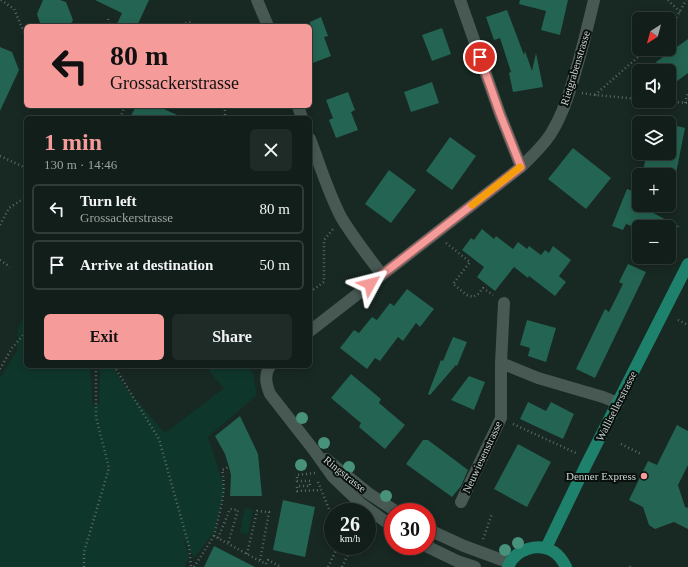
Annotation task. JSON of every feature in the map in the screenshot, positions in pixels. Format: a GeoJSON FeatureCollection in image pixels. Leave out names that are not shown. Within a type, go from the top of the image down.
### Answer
{"type":"FeatureCollection","features":[{"type":"Feature","properties":{"kind":"main road","name":"Wallisellerstrasse"},"geometry":{"type":"LineString","coordinates":[[546,548],[688,264]]}},
{"type":"Feature","properties":{"kind":"main road"},"geometry":{"type":"LineString","coordinates":[[509,565],[516,555],[535,547],[546,548],[554,552],[561,558],[566,567]]}},
{"type":"Feature","properties":{"kind":"street"},"geometry":{"type":"LineString","coordinates":[[257,0],[267,24]]}},
{"type":"Feature","properties":{"kind":"street"},"geometry":{"type":"LineString","coordinates":[[460,0],[500,114],[521,167]]}},
{"type":"Feature","properties":{"kind":"street","name":"Rietgrabenstrasse"},"geometry":{"type":"LineString","coordinates":[[312,329],[521,167],[537,152],[550,135],[559,118],[570,90],[594,0]]}},
{"type":"Feature","properties":{"kind":"street"},"geometry":{"type":"LineString","coordinates":[[312,145],[326,186],[342,217],[382,274]]}},
{"type":"Feature","properties":{"kind":"street","name":"Neuwiesenstrasse"},"geometry":{"type":"LineString","coordinates":[[461,502],[501,418],[501,363],[504,303]]}},
{"type":"Feature","properties":{"kind":"street"},"geometry":{"type":"LineString","coordinates":[[501,363],[538,378],[603,397],[618,403]]}},
{"type":"Feature","properties":{"kind":"street","name":"Ringstrasse"},"geometry":{"type":"LineString","coordinates":[[267,368],[266,381],[270,394],[334,477],[360,503],[384,520]]}},
{"type":"Feature","properties":{"kind":"street","name":"Ringstrasse"},"geometry":{"type":"LineString","coordinates":[[313,449],[368,493],[384,503]]}},
{"type":"Feature","properties":{"kind":"street"},"geometry":{"type":"LineString","coordinates":[[436,533],[509,565]]}},
{"type":"Feature","properties":{"kind":"street"},"geometry":{"type":"LineString","coordinates":[[436,551],[474,567]]}},
{"type":"Feature","properties":{"kind":"path"},"geometry":{"type":"LineString","coordinates":[[1,0],[14,9],[24,32]]}},
{"type":"Feature","properties":{"kind":"path"},"geometry":{"type":"LineString","coordinates":[[668,0],[680,12]]}},
{"type":"Feature","properties":{"kind":"path"},"geometry":{"type":"LineString","coordinates":[[676,19],[686,0]]}},
{"type":"Feature","properties":{"kind":"path"},"geometry":{"type":"LineString","coordinates":[[108,19],[109,24]]}},
{"type":"Feature","properties":{"kind":"path"},"geometry":{"type":"LineString","coordinates":[[184,24],[189,22],[194,24]]}},
{"type":"Feature","properties":{"kind":"path"},"geometry":{"type":"LineString","coordinates":[[595,95],[640,56]]}},
{"type":"Feature","properties":{"kind":"path"},"geometry":{"type":"LineString","coordinates":[[676,102],[687,103],[688,92]]}},
{"type":"Feature","properties":{"kind":"path"},"geometry":{"type":"LineString","coordinates":[[581,93],[632,98]]}},
{"type":"Feature","properties":{"kind":"path"},"geometry":{"type":"LineString","coordinates":[[0,156],[24,167]]}},
{"type":"Feature","properties":{"kind":"path"},"geometry":{"type":"LineString","coordinates":[[0,224],[9,208],[24,198]]}},
{"type":"Feature","properties":{"kind":"path"},"geometry":{"type":"LineString","coordinates":[[312,291],[324,282],[324,240],[335,226]]}},
{"type":"Feature","properties":{"kind":"path"},"geometry":{"type":"LineString","coordinates":[[444,241],[470,262],[453,284],[467,295],[473,297],[483,288],[504,303]]}},
{"type":"Feature","properties":{"kind":"path"},"geometry":{"type":"LineString","coordinates":[[0,260],[10,267]]}},
{"type":"Feature","properties":{"kind":"path"},"geometry":{"type":"LineString","coordinates":[[678,320],[688,325]]}},
{"type":"Feature","properties":{"kind":"path"},"geometry":{"type":"LineString","coordinates":[[0,370],[12,348],[24,334]]}},
{"type":"Feature","properties":{"kind":"path"},"geometry":{"type":"LineString","coordinates":[[84,567],[84,552],[109,468],[96,417],[96,368]]}},
{"type":"Feature","properties":{"kind":"path"},"geometry":{"type":"LineString","coordinates":[[115,368],[159,439],[194,567]]}},
{"type":"Feature","properties":{"kind":"path"},"geometry":{"type":"LineString","coordinates":[[501,418],[576,453]]}},
{"type":"Feature","properties":{"kind":"path"},"geometry":{"type":"LineString","coordinates":[[621,444],[641,454]]}},
{"type":"Feature","properties":{"kind":"path"},"geometry":{"type":"LineString","coordinates":[[194,567],[214,536],[224,496],[222,470],[229,467]]}},
{"type":"Feature","properties":{"kind":"path"},"geometry":{"type":"LineString","coordinates":[[318,473],[296,475],[297,481],[310,481],[310,486],[297,486],[297,491],[321,490]]}},
{"type":"Feature","properties":{"kind":"path"},"geometry":{"type":"LineString","coordinates":[[318,482],[326,503]]}},
{"type":"Feature","properties":{"kind":"path"},"geometry":{"type":"LineString","coordinates":[[218,538],[230,509],[238,510],[228,544]]}},
{"type":"Feature","properties":{"kind":"path"},"geometry":{"type":"LineString","coordinates":[[247,554],[257,511],[269,512],[260,561]]}},
{"type":"Feature","properties":{"kind":"path"},"geometry":{"type":"LineString","coordinates":[[483,540],[492,514]]}},
{"type":"Feature","properties":{"kind":"path"},"geometry":{"type":"LineString","coordinates":[[214,536],[266,564],[268,560],[282,567]]}},
{"type":"Feature","properties":{"kind":"path"},"geometry":{"type":"LineString","coordinates":[[328,567],[334,555]]}},
{"type":"Feature","properties":{"kind":"path"},"geometry":{"type":"LineString","coordinates":[[342,567],[348,555]]}},
{"type":"Feature","properties":{"kind":"green space"},"geometry":{"type":"Polygon","coordinates":[[[24,318],[24,368],[90,368],[93,407],[99,403],[100,368],[113,368],[124,386],[165,433],[224,388],[209,371],[210,368],[249,368],[253,374],[257,395],[208,437],[225,489],[214,532],[194,558],[182,537],[189,555],[185,567],[0,567],[0,378],[17,351],[18,327],[24,318]]]}},
{"type":"Feature","properties":{"kind":"green space"},"geometry":{"type":"Polygon","coordinates":[[[245,508],[253,509],[248,534],[240,532],[245,508]]]}},
{"type":"Feature","properties":{"kind":"building"},"geometry":{"type":"Polygon","coordinates":[[[43,0],[60,0],[66,2],[73,20],[71,24],[40,24],[37,14],[43,0]]]}},
{"type":"Feature","properties":{"kind":"building"},"geometry":{"type":"Polygon","coordinates":[[[95,0],[149,0],[138,24],[117,24],[122,13],[95,0]]]}},
{"type":"Feature","properties":{"kind":"building"},"geometry":{"type":"Polygon","coordinates":[[[520,0],[568,0],[560,35],[541,30],[546,11],[519,4],[520,0]]]}},
{"type":"Feature","properties":{"kind":"building"},"geometry":{"type":"Polygon","coordinates":[[[507,10],[524,55],[525,51],[532,71],[536,53],[543,87],[513,92],[509,73],[511,72],[500,38],[494,40],[486,17],[507,10]]]}},
{"type":"Feature","properties":{"kind":"building"},"geometry":{"type":"Polygon","coordinates":[[[321,17],[328,36],[324,37],[331,56],[312,63],[312,24],[310,24],[310,22],[321,17]]]}},
{"type":"Feature","properties":{"kind":"building"},"geometry":{"type":"Polygon","coordinates":[[[442,28],[451,54],[432,61],[422,35],[442,28]]]}},
{"type":"Feature","properties":{"kind":"building"},"geometry":{"type":"Polygon","coordinates":[[[688,39],[688,73],[676,82],[676,64],[658,64],[656,62],[664,56],[676,56],[676,48],[688,39]]]}},
{"type":"Feature","properties":{"kind":"building"},"geometry":{"type":"Polygon","coordinates":[[[0,47],[12,52],[19,70],[0,111],[0,47]]]}},
{"type":"Feature","properties":{"kind":"building"},"geometry":{"type":"Polygon","coordinates":[[[432,82],[439,103],[411,112],[404,92],[432,82]]]}},
{"type":"Feature","properties":{"kind":"building"},"geometry":{"type":"Polygon","coordinates":[[[348,92],[355,110],[351,112],[358,130],[336,138],[329,120],[333,118],[326,100],[348,92]]]}},
{"type":"Feature","properties":{"kind":"building"},"geometry":{"type":"Polygon","coordinates":[[[135,108],[162,108],[180,116],[131,116],[135,108]]]}},
{"type":"Feature","properties":{"kind":"building"},"geometry":{"type":"Polygon","coordinates":[[[676,126],[685,128],[676,173],[676,168],[644,168],[645,160],[676,160],[676,126]]]}},
{"type":"Feature","properties":{"kind":"building"},"geometry":{"type":"Polygon","coordinates":[[[450,137],[476,156],[452,190],[426,171],[450,137]]]}},
{"type":"Feature","properties":{"kind":"building"},"geometry":{"type":"Polygon","coordinates":[[[573,148],[611,178],[586,209],[548,179],[573,148]]]}},
{"type":"Feature","properties":{"kind":"building"},"geometry":{"type":"Polygon","coordinates":[[[389,170],[416,190],[391,223],[365,204],[389,170]]]}},
{"type":"Feature","properties":{"kind":"building"},"geometry":{"type":"Polygon","coordinates":[[[627,189],[632,191],[632,212],[651,212],[667,220],[632,220],[632,226],[626,224],[623,230],[612,226],[627,189]]]}},
{"type":"Feature","properties":{"kind":"building"},"geometry":{"type":"Polygon","coordinates":[[[482,229],[494,239],[496,236],[513,249],[518,242],[527,249],[529,246],[541,255],[545,250],[549,253],[553,246],[571,260],[559,276],[566,282],[555,296],[529,276],[528,278],[514,267],[495,291],[477,277],[484,267],[462,250],[471,238],[474,240],[482,229]]]}},
{"type":"Feature","properties":{"kind":"building"},"geometry":{"type":"Polygon","coordinates":[[[628,264],[646,272],[595,378],[576,369],[605,309],[609,312],[623,284],[619,282],[628,264]]]}},
{"type":"Feature","properties":{"kind":"building"},"geometry":{"type":"Polygon","coordinates":[[[407,289],[434,309],[420,327],[416,323],[403,341],[398,337],[380,361],[375,358],[367,369],[340,348],[354,330],[359,333],[372,317],[377,320],[390,303],[394,306],[407,289]]]}},
{"type":"Feature","properties":{"kind":"building"},"geometry":{"type":"Polygon","coordinates":[[[527,320],[556,328],[546,362],[528,356],[530,348],[520,345],[527,320]]]}},
{"type":"Feature","properties":{"kind":"building"},"geometry":{"type":"Polygon","coordinates":[[[453,337],[467,342],[457,366],[456,365],[430,395],[428,394],[441,360],[443,361],[453,337]]]}},
{"type":"Feature","properties":{"kind":"building"},"geometry":{"type":"Polygon","coordinates":[[[351,374],[381,399],[379,403],[405,425],[385,449],[359,427],[361,423],[331,398],[351,374]]]}},
{"type":"Feature","properties":{"kind":"building"},"geometry":{"type":"Polygon","coordinates":[[[469,376],[485,382],[474,410],[451,400],[469,376]]]}},
{"type":"Feature","properties":{"kind":"building"},"geometry":{"type":"Polygon","coordinates":[[[528,402],[546,411],[551,402],[574,414],[563,439],[520,419],[528,402]]]}},
{"type":"Feature","properties":{"kind":"building"},"geometry":{"type":"Polygon","coordinates":[[[240,416],[258,454],[262,496],[230,496],[231,475],[229,467],[225,454],[215,436],[240,416]]]}},
{"type":"Feature","properties":{"kind":"building"},"geometry":{"type":"Polygon","coordinates":[[[677,425],[688,431],[688,465],[678,485],[685,507],[688,508],[688,529],[674,522],[655,529],[649,525],[643,507],[629,500],[648,461],[657,465],[677,425]]]}},
{"type":"Feature","properties":{"kind":"building"},"geometry":{"type":"Polygon","coordinates":[[[423,440],[428,440],[468,470],[461,486],[452,497],[406,464],[423,440]]]}},
{"type":"Feature","properties":{"kind":"building"},"geometry":{"type":"Polygon","coordinates":[[[518,444],[551,462],[527,507],[494,489],[518,444]]]}},
{"type":"Feature","properties":{"kind":"building"},"geometry":{"type":"Polygon","coordinates":[[[283,500],[315,507],[305,557],[273,550],[283,500]]]}},
{"type":"Feature","properties":{"kind":"building"},"geometry":{"type":"Polygon","coordinates":[[[214,546],[255,567],[204,567],[214,546]]]}},
{"type":"Feature","properties":{"kind":"slow traffic"},"geometry":{"type":"LineString","coordinates":[[472,205],[520,167]]}},
{"type":"Feature","properties":{"kind":"place","name":"Denner Express"},"geometry":{"type":"Point","coordinates":[644,476]}},
{"type":"Feature","properties":{"kind":"route"},"geometry":{"type":"LineString","coordinates":[[370,284],[521,167],[480,57]]}}]}
